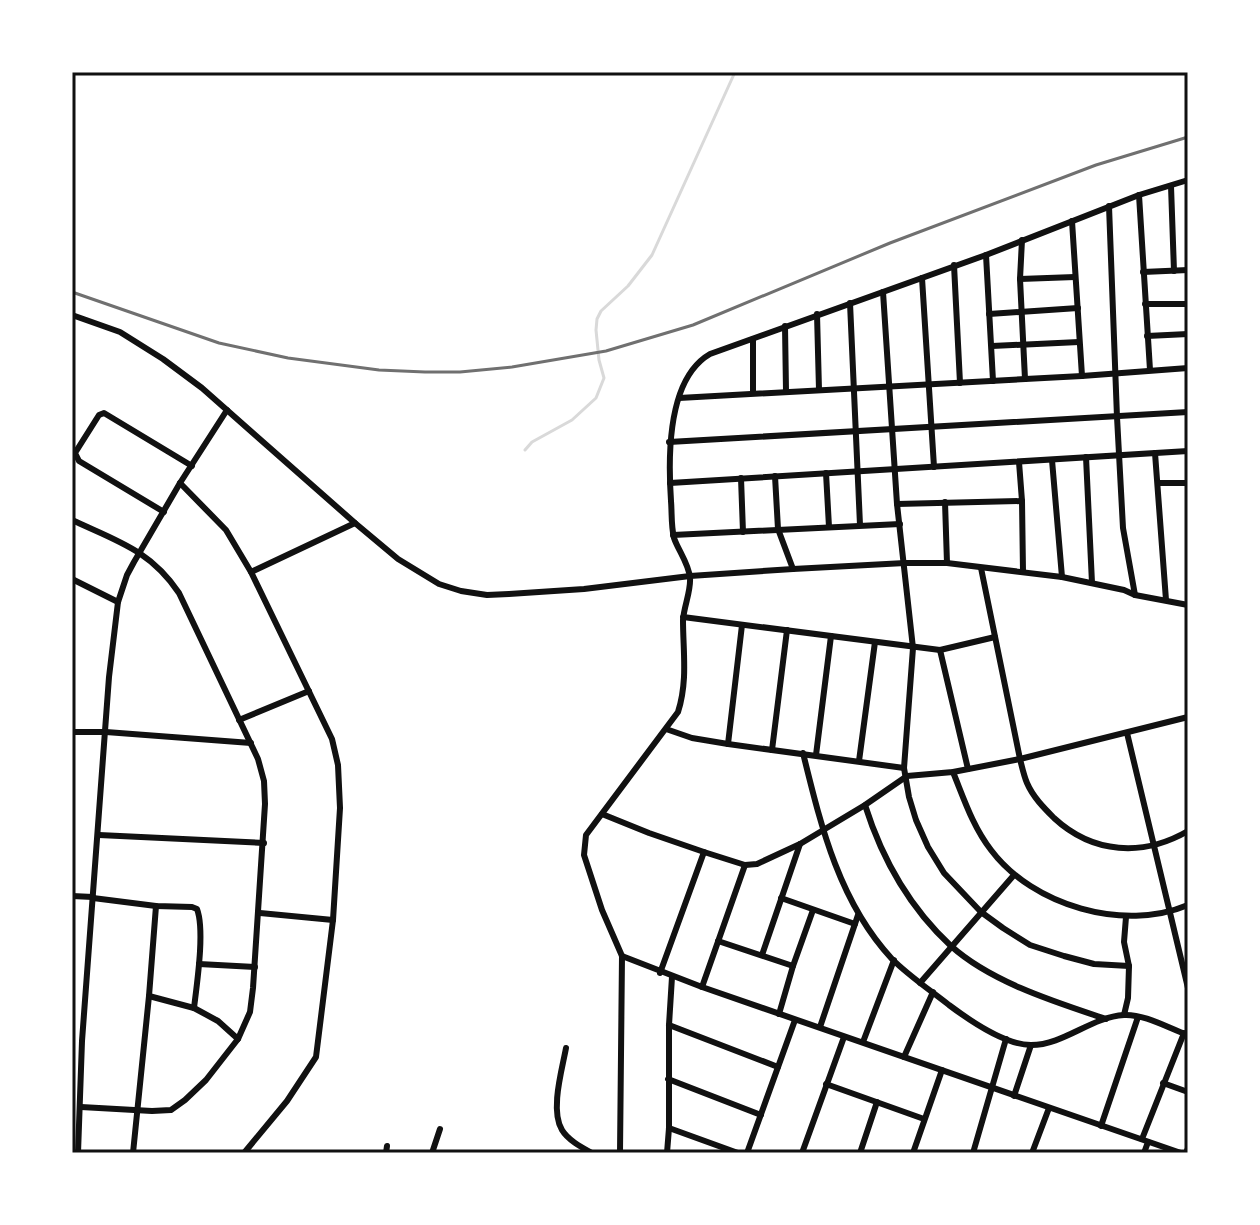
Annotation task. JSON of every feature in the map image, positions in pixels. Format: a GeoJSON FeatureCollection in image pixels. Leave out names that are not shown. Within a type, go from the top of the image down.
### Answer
{"type":"FeatureCollection","features":[{"type":"Feature","properties":{"kind":"street"},"geometry":{"type":"LineString","coordinates":[[620,1153],[622,956],[602,910],[584,855],[586,835],[678,712],[683,697],[683,617],[690,576],[673,535],[669,442],[679,398],[691,372],[699,360],[710,354],[986,255],[1139,195],[1188,180]]}},
{"type":"Feature","properties":{"kind":"street"},"geometry":{"type":"LineString","coordinates":[[1171,186],[1174,271]]}},
{"type":"Feature","properties":{"kind":"street"},"geometry":{"type":"LineString","coordinates":[[1139,195],[1150,370]]}},
{"type":"Feature","properties":{"kind":"street"},"geometry":{"type":"LineString","coordinates":[[1109,206],[1123,528],[1135,595]]}},
{"type":"Feature","properties":{"kind":"street"},"geometry":{"type":"LineString","coordinates":[[1072,221],[1082,376]]}},
{"type":"Feature","properties":{"kind":"street"},"geometry":{"type":"LineString","coordinates":[[1022,240],[1020,279],[1025,379]]}},
{"type":"Feature","properties":{"kind":"street"},"geometry":{"type":"LineString","coordinates":[[986,255],[993,381]]}},
{"type":"Feature","properties":{"kind":"street"},"geometry":{"type":"LineString","coordinates":[[954,265],[960,383]]}},
{"type":"Feature","properties":{"kind":"street"},"geometry":{"type":"LineString","coordinates":[[1143,272],[1188,270]]}},
{"type":"Feature","properties":{"kind":"street"},"geometry":{"type":"LineString","coordinates":[[1020,279],[1075,277]]}},
{"type":"Feature","properties":{"kind":"street"},"geometry":{"type":"LineString","coordinates":[[922,278],[934,467]]}},
{"type":"Feature","properties":{"kind":"street"},"geometry":{"type":"LineString","coordinates":[[883,292],[897,504],[913,648],[904,768],[916,820],[944,873],[981,912],[1003,928],[1030,945],[1064,956],[1094,964],[1129,966]]}},
{"type":"Feature","properties":{"kind":"street"},"geometry":{"type":"LineString","coordinates":[[850,303],[860,525]]}},
{"type":"Feature","properties":{"kind":"street"},"geometry":{"type":"LineString","coordinates":[[1145,304],[1188,304]]}},
{"type":"Feature","properties":{"kind":"street"},"geometry":{"type":"LineString","coordinates":[[989,314],[1078,308]]}},
{"type":"Feature","properties":{"kind":"street"},"geometry":{"type":"LineString","coordinates":[[817,314],[819,390]]}},
{"type":"Feature","properties":{"kind":"street"},"geometry":{"type":"LineString","coordinates":[[72,315],[120,332],[183,373],[355,523],[418,572],[439,584],[461,591],[509,594],[584,589],[690,576],[947,563],[1062,577],[1188,605]]}},
{"type":"Feature","properties":{"kind":"street"},"geometry":{"type":"LineString","coordinates":[[785,326],[786,391]]}},
{"type":"Feature","properties":{"kind":"street"},"geometry":{"type":"LineString","coordinates":[[1147,336],[1188,334]]}},
{"type":"Feature","properties":{"kind":"street"},"geometry":{"type":"LineString","coordinates":[[753,339],[753,393]]}},
{"type":"Feature","properties":{"kind":"street"},"geometry":{"type":"LineString","coordinates":[[992,346],[1079,342]]}},
{"type":"Feature","properties":{"kind":"street"},"geometry":{"type":"LineString","coordinates":[[679,398],[1188,368]]}},
{"type":"Feature","properties":{"kind":"street"},"geometry":{"type":"LineString","coordinates":[[78,1153],[82,1041],[109,677],[118,602],[127,575],[140,552],[227,410]]}},
{"type":"Feature","properties":{"kind":"street"},"geometry":{"type":"LineString","coordinates":[[669,442],[1188,412]]}},
{"type":"Feature","properties":{"kind":"street"},"geometry":{"type":"LineString","coordinates":[[164,512],[79,461],[75,453],[99,415],[104,413],[192,466]]}},
{"type":"Feature","properties":{"kind":"street"},"geometry":{"type":"LineString","coordinates":[[670,483],[1188,451]]}},
{"type":"Feature","properties":{"kind":"street"},"geometry":{"type":"LineString","coordinates":[[1155,453],[1166,600]]}},
{"type":"Feature","properties":{"kind":"street"},"geometry":{"type":"LineString","coordinates":[[1086,457],[1092,583]]}},
{"type":"Feature","properties":{"kind":"street"},"geometry":{"type":"LineString","coordinates":[[1052,460],[1062,577]]}},
{"type":"Feature","properties":{"kind":"street"},"geometry":{"type":"LineString","coordinates":[[1019,462],[1023,571]]}},
{"type":"Feature","properties":{"kind":"street"},"geometry":{"type":"LineString","coordinates":[[826,473],[829,527]]}},
{"type":"Feature","properties":{"kind":"street"},"geometry":{"type":"LineString","coordinates":[[775,476],[778,529],[793,569]]}},
{"type":"Feature","properties":{"kind":"street"},"geometry":{"type":"LineString","coordinates":[[741,478],[743,532]]}},
{"type":"Feature","properties":{"kind":"street"},"geometry":{"type":"LineString","coordinates":[[180,483],[226,530],[251,572],[332,739],[338,765],[340,808],[333,920],[316,1057],[287,1101],[244,1153]]}},
{"type":"Feature","properties":{"kind":"street"},"geometry":{"type":"LineString","coordinates":[[1158,483],[1188,483]]}},
{"type":"Feature","properties":{"kind":"street"},"geometry":{"type":"LineString","coordinates":[[897,504],[1022,501]]}},
{"type":"Feature","properties":{"kind":"street"},"geometry":{"type":"LineString","coordinates":[[945,502],[947,563]]}},
{"type":"Feature","properties":{"kind":"street"},"geometry":{"type":"LineString","coordinates":[[72,520],[140,552],[167,576],[179,593],[251,743],[264,781],[265,804],[260,913],[250,1012],[238,1039],[206,1080],[171,1110],[81,1107]]}},
{"type":"Feature","properties":{"kind":"street"},"geometry":{"type":"LineString","coordinates":[[251,572],[355,523]]}},
{"type":"Feature","properties":{"kind":"street"},"geometry":{"type":"LineString","coordinates":[[673,535],[900,524]]}},
{"type":"Feature","properties":{"kind":"street"},"geometry":{"type":"LineString","coordinates":[[981,568],[1020,759],[1028,784],[1043,807],[1082,838],[1104,846],[1154,846],[1188,831]]}},
{"type":"Feature","properties":{"kind":"street"},"geometry":{"type":"LineString","coordinates":[[72,579],[118,602]]}},
{"type":"Feature","properties":{"kind":"street"},"geometry":{"type":"LineString","coordinates":[[683,617],[940,650],[995,637]]}},
{"type":"Feature","properties":{"kind":"street"},"geometry":{"type":"LineString","coordinates":[[728,744],[742,625]]}},
{"type":"Feature","properties":{"kind":"street"},"geometry":{"type":"LineString","coordinates":[[772,750],[787,630]]}},
{"type":"Feature","properties":{"kind":"street"},"geometry":{"type":"LineString","coordinates":[[816,755],[831,636]]}},
{"type":"Feature","properties":{"kind":"street"},"geometry":{"type":"LineString","coordinates":[[859,761],[875,642]]}},
{"type":"Feature","properties":{"kind":"street"},"geometry":{"type":"LineString","coordinates":[[940,650],[968,769]]}},
{"type":"Feature","properties":{"kind":"street"},"geometry":{"type":"LineString","coordinates":[[239,720],[309,691]]}},
{"type":"Feature","properties":{"kind":"street"},"geometry":{"type":"LineString","coordinates":[[602,814],[704,852],[745,865],[757,864],[800,844],[907,776],[953,772],[1020,759],[1188,717]]}},
{"type":"Feature","properties":{"kind":"street"},"geometry":{"type":"LineString","coordinates":[[666,729],[692,738],[728,744],[904,768]]}},
{"type":"Feature","properties":{"kind":"street"},"geometry":{"type":"LineString","coordinates":[[72,732],[251,743]]}},
{"type":"Feature","properties":{"kind":"street"},"geometry":{"type":"LineString","coordinates":[[1127,733],[1188,988]]}},
{"type":"Feature","properties":{"kind":"street"},"geometry":{"type":"LineString","coordinates":[[803,753],[822,830],[858,915],[894,960],[960,1013],[1006,1039],[1031,1045],[1124,1015],[1186,1034],[1163,1083],[1144,1153]]}},
{"type":"Feature","properties":{"kind":"street"},"geometry":{"type":"LineString","coordinates":[[953,772],[975,826],[992,852],[1014,875],[1051,897],[1081,909],[1126,917],[1171,912],[1188,905]]}},
{"type":"Feature","properties":{"kind":"street"},"geometry":{"type":"LineString","coordinates":[[865,805],[885,859],[928,921],[952,947],[1009,982],[1106,1019]]}},
{"type":"Feature","properties":{"kind":"street"},"geometry":{"type":"LineString","coordinates":[[99,835],[264,843]]}},
{"type":"Feature","properties":{"kind":"street"},"geometry":{"type":"LineString","coordinates":[[762,955],[800,844]]}},
{"type":"Feature","properties":{"kind":"street"},"geometry":{"type":"LineString","coordinates":[[660,973],[704,852]]}},
{"type":"Feature","properties":{"kind":"street"},"geometry":{"type":"LineString","coordinates":[[702,987],[745,865]]}},
{"type":"Feature","properties":{"kind":"street"},"geometry":{"type":"LineString","coordinates":[[920,983],[1014,875]]}},
{"type":"Feature","properties":{"kind":"street"},"geometry":{"type":"LineString","coordinates":[[72,896],[192,907],[199,912],[199,964],[194,1008]]}},
{"type":"Feature","properties":{"kind":"street"},"geometry":{"type":"LineString","coordinates":[[781,898],[855,924]]}},
{"type":"Feature","properties":{"kind":"street"},"geometry":{"type":"LineString","coordinates":[[133,1153],[156,906]]}},
{"type":"Feature","properties":{"kind":"street"},"geometry":{"type":"LineString","coordinates":[[779,1014],[813,910]]}},
{"type":"Feature","properties":{"kind":"street"},"geometry":{"type":"LineString","coordinates":[[260,913],[333,920]]}},
{"type":"Feature","properties":{"kind":"street"},"geometry":{"type":"LineString","coordinates":[[820,1027],[858,915]]}},
{"type":"Feature","properties":{"kind":"street"},"geometry":{"type":"LineString","coordinates":[[1124,1015],[1129,966],[1124,942],[1126,917]]}},
{"type":"Feature","properties":{"kind":"street"},"geometry":{"type":"LineString","coordinates":[[718,941],[793,966]]}},
{"type":"Feature","properties":{"kind":"street"},"geometry":{"type":"LineString","coordinates":[[622,956],[660,973],[992,1089],[1145,1141],[1185,1151]]}},
{"type":"Feature","properties":{"kind":"street"},"geometry":{"type":"LineString","coordinates":[[863,1042],[894,960]]}},
{"type":"Feature","properties":{"kind":"street"},"geometry":{"type":"LineString","coordinates":[[199,964],[255,967]]}},
{"type":"Feature","properties":{"kind":"street"},"geometry":{"type":"LineString","coordinates":[[667,1153],[672,977]]}},
{"type":"Feature","properties":{"kind":"street"},"geometry":{"type":"LineString","coordinates":[[904,1057],[933,992]]}},
{"type":"Feature","properties":{"kind":"street"},"geometry":{"type":"LineString","coordinates":[[149,996],[194,1008],[218,1021],[238,1039]]}},
{"type":"Feature","properties":{"kind":"street"},"geometry":{"type":"LineString","coordinates":[[1101,1126],[1138,1017]]}},
{"type":"Feature","properties":{"kind":"street"},"geometry":{"type":"LineString","coordinates":[[747,1153],[795,1020]]}},
{"type":"Feature","properties":{"kind":"street"},"geometry":{"type":"LineString","coordinates":[[669,1025],[778,1067]]}},
{"type":"Feature","properties":{"kind":"street"},"geometry":{"type":"LineString","coordinates":[[802,1153],[844,1037]]}},
{"type":"Feature","properties":{"kind":"street"},"geometry":{"type":"LineString","coordinates":[[973,1153],[1006,1039]]}},
{"type":"Feature","properties":{"kind":"street"},"geometry":{"type":"LineString","coordinates":[[72,1040],[82,1041]]}},
{"type":"Feature","properties":{"kind":"street"},"geometry":{"type":"LineString","coordinates":[[1014,1096],[1031,1045]]}},
{"type":"Feature","properties":{"kind":"street"},"geometry":{"type":"LineString","coordinates":[[566,1048],[557,1114],[562,1129],[576,1144],[592,1153]]}},
{"type":"Feature","properties":{"kind":"street"},"geometry":{"type":"LineString","coordinates":[[913,1153],[942,1070]]}},
{"type":"Feature","properties":{"kind":"street"},"geometry":{"type":"LineString","coordinates":[[668,1079],[761,1115]]}},
{"type":"Feature","properties":{"kind":"street"},"geometry":{"type":"LineString","coordinates":[[1163,1083],[1188,1092]]}},
{"type":"Feature","properties":{"kind":"street"},"geometry":{"type":"LineString","coordinates":[[826,1084],[924,1119]]}},
{"type":"Feature","properties":{"kind":"street"},"geometry":{"type":"LineString","coordinates":[[860,1153],[877,1102]]}},
{"type":"Feature","properties":{"kind":"street"},"geometry":{"type":"LineString","coordinates":[[1032,1153],[1049,1108]]}},
{"type":"Feature","properties":{"kind":"street"},"geometry":{"type":"LineString","coordinates":[[669,1128],[738,1153]]}},
{"type":"Feature","properties":{"kind":"street"},"geometry":{"type":"LineString","coordinates":[[432,1153],[440,1129]]}},
{"type":"Feature","properties":{"kind":"waterway"},"geometry":{"type":"LineString","coordinates":[[525,450],[532,442],[572,420],[596,398],[604,378],[599,360],[597,319],[652,255],[735,72]]}},
{"type":"Feature","properties":{"kind":"railway"},"geometry":{"type":"LineString","coordinates":[[72,292],[219,343],[288,358],[379,370],[425,372],[512,367],[606,351],[693,325],[890,243],[1096,165],[1188,137]]}}]}
